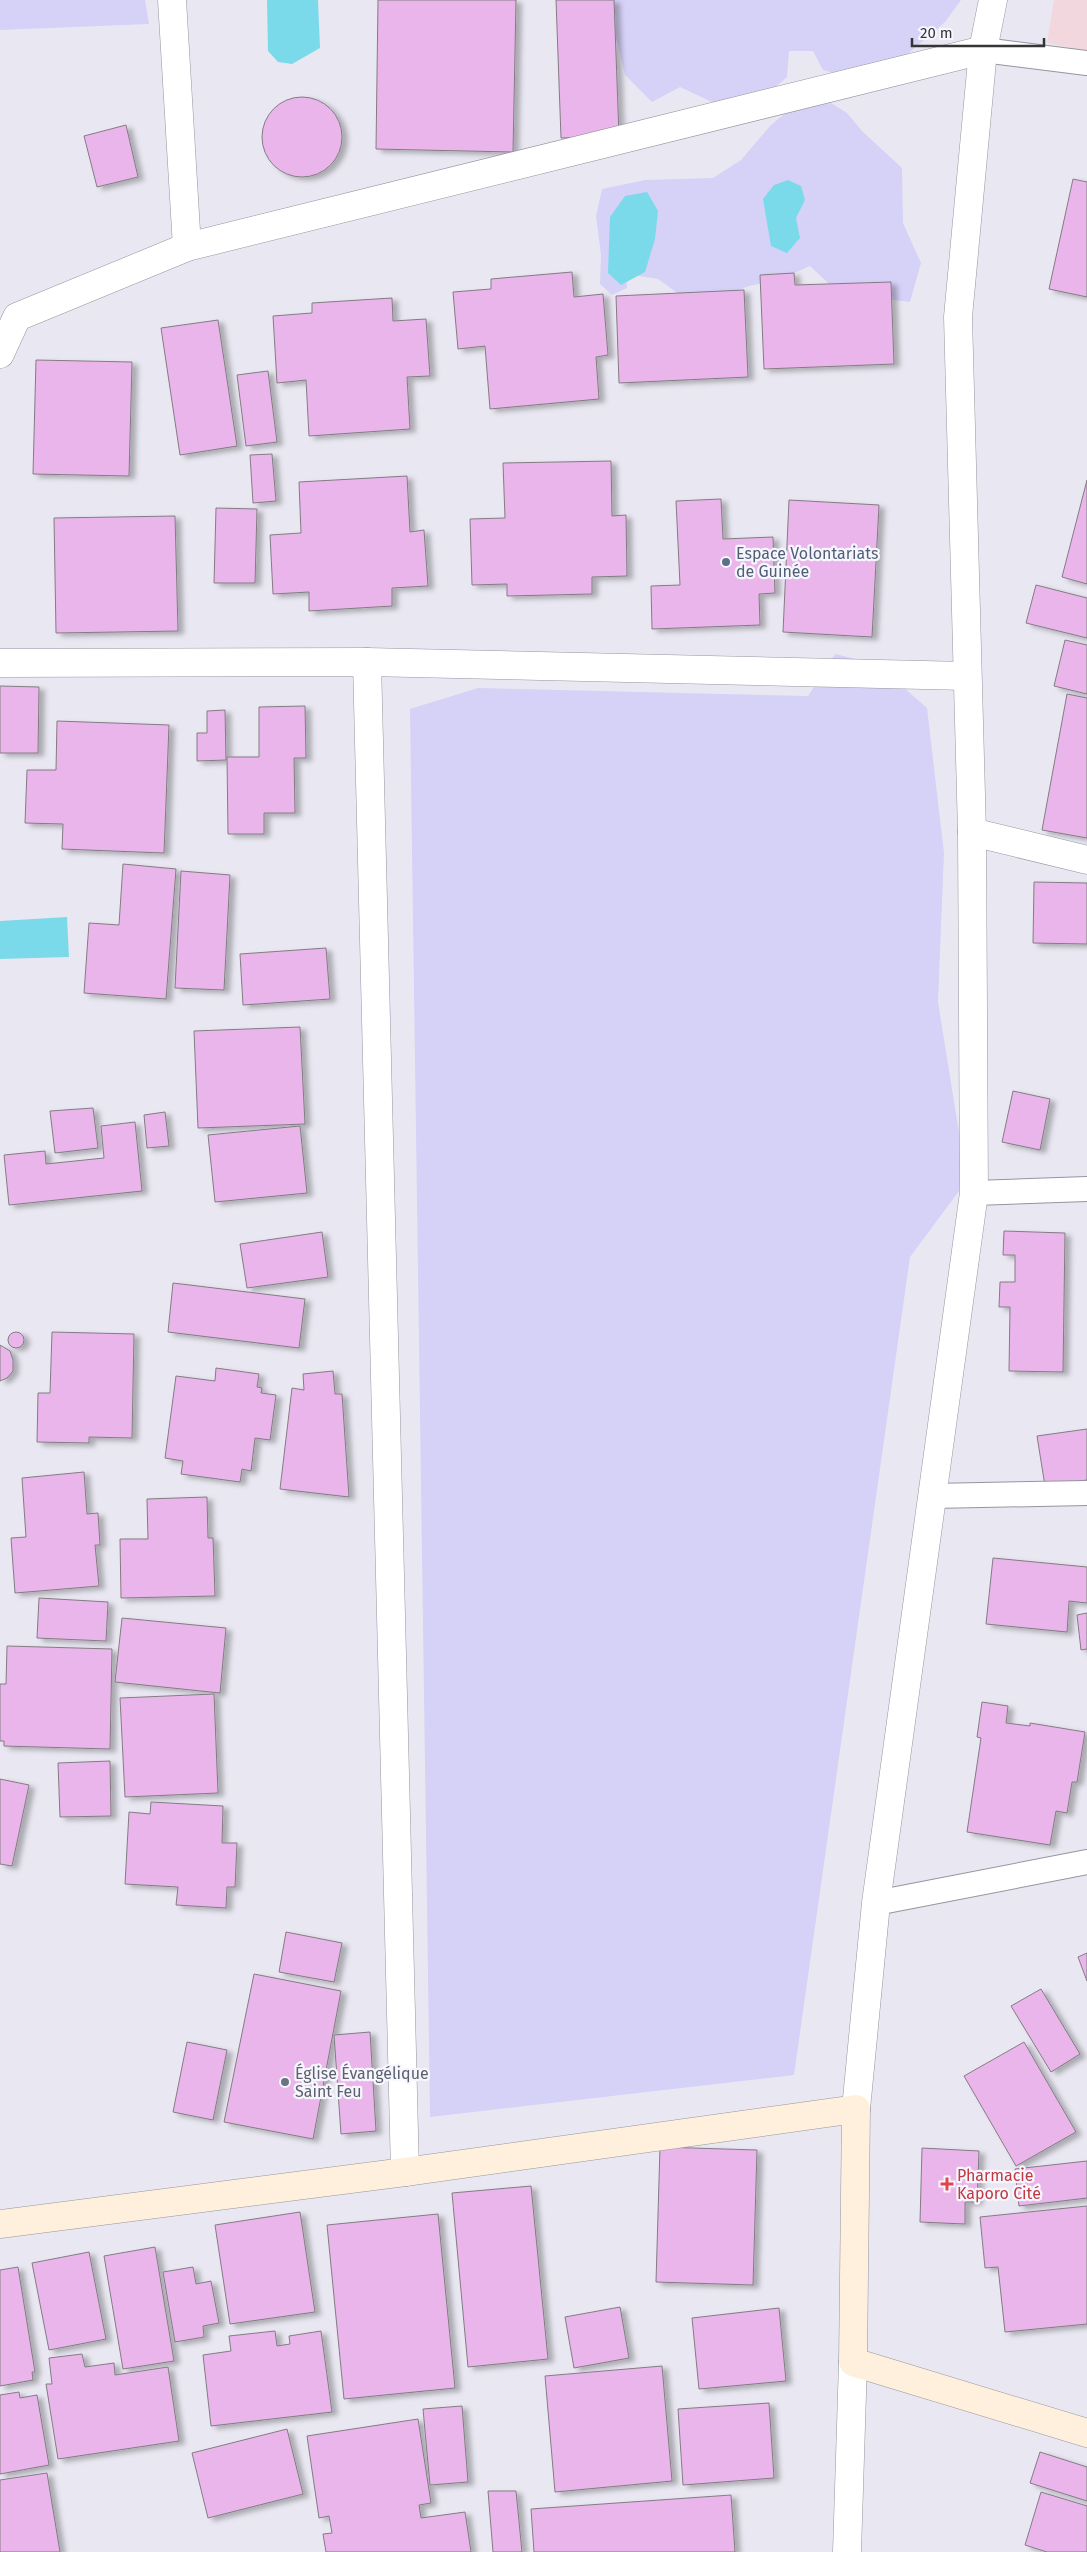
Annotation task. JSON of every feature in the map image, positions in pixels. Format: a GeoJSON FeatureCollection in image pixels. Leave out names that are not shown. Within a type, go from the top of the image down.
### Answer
{"type":"FeatureCollection","features":[{"type":"Feature","properties":{"kind":"street"},"geometry":{"type":"LineString","coordinates":[[172,0],[187,247]]}},
{"type":"Feature","properties":{"kind":"street"},"geometry":{"type":"LineString","coordinates":[[848,2552],[853,2362],[856,2109],[876,1902],[974,1194],[972,832],[958,317],[983,50],[993,0]]}},
{"type":"Feature","properties":{"kind":"street"},"geometry":{"type":"LineString","coordinates":[[0,354],[16,317],[187,247],[983,50]]}},
{"type":"Feature","properties":{"kind":"street"},"geometry":{"type":"LineString","coordinates":[[0,662],[367,662],[967,676]]}},
{"type":"Feature","properties":{"kind":"street"},"geometry":{"type":"LineString","coordinates":[[367,662],[405,2172]]}},
{"type":"Feature","properties":{"kind":"street"},"geometry":{"type":"LineString","coordinates":[[972,832],[1087,860]]}},
{"type":"Feature","properties":{"kind":"street"},"geometry":{"type":"LineString","coordinates":[[0,2224],[405,2172],[856,2109]]}},
{"type":"Feature","properties":{"kind":"street"},"geometry":{"type":"LineString","coordinates":[[853,2362],[1087,2433]]}},
{"type":"Feature","properties":{"kind":"lane"},"geometry":{"type":"LineString","coordinates":[[983,50],[1087,63]]}},
{"type":"Feature","properties":{"kind":"lane"},"geometry":{"type":"LineString","coordinates":[[974,1194],[1087,1189]]}},
{"type":"Feature","properties":{"kind":"lane"},"geometry":{"type":"LineString","coordinates":[[932,1496],[1087,1493]]}},
{"type":"Feature","properties":{"kind":"lane"},"geometry":{"type":"LineString","coordinates":[[876,1902],[1087,1862]]}},
{"type":"Feature","properties":{"kind":"shaded area"},"geometry":{"type":"Polygon","coordinates":[[[0,0],[145,0],[149,24],[0,30],[0,0]]]}},
{"type":"Feature","properties":{"kind":"shaded area"},"geometry":{"type":"Polygon","coordinates":[[[604,0],[961,0],[945,22],[903,58],[854,79],[823,70],[813,51],[789,51],[787,77],[766,95],[714,103],[680,87],[652,102],[625,75],[614,29],[604,0]]]}},
{"type":"Feature","properties":{"kind":"shaded area"},"geometry":{"type":"Polygon","coordinates":[[[1054,0],[1087,0],[1087,51],[1047,43],[1054,0]]]}},
{"type":"Feature","properties":{"kind":"shaded area"},"geometry":{"type":"Polygon","coordinates":[[[831,103],[847,113],[862,131],[902,168],[903,223],[921,263],[910,302],[842,296],[810,266],[781,279],[749,286],[715,299],[690,302],[658,279],[626,274],[627,288],[612,295],[600,284],[601,255],[596,216],[602,189],[645,180],[713,178],[741,160],[770,126],[789,110],[831,103]]]}},
{"type":"Feature","properties":{"kind":"shaded area"},"geometry":{"type":"Polygon","coordinates":[[[835,654],[877,664],[927,708],[944,853],[938,1002],[961,1145],[959,1191],[910,1257],[794,2075],[430,2117],[410,709],[478,688],[808,696],[835,654]]]}},
{"type":"Feature","properties":{"kind":"water"},"geometry":{"type":"Polygon","coordinates":[[[267,0],[318,0],[320,48],[292,64],[278,62],[268,51],[267,0]]]}},
{"type":"Feature","properties":{"kind":"water"},"geometry":{"type":"Polygon","coordinates":[[[788,180],[801,186],[805,200],[796,218],[800,238],[787,253],[771,246],[763,199],[774,185],[788,180]]]}},
{"type":"Feature","properties":{"kind":"water"},"geometry":{"type":"Polygon","coordinates":[[[647,192],[658,211],[655,239],[645,272],[621,285],[608,273],[610,217],[625,196],[647,192]]]}},
{"type":"Feature","properties":{"kind":"water"},"geometry":{"type":"Polygon","coordinates":[[[67,917],[69,957],[0,959],[0,921],[67,917]]]}},
{"type":"Feature","properties":{"kind":"building"},"geometry":{"type":"Polygon","coordinates":[[[378,0],[516,0],[513,152],[376,149],[378,0]]]}},
{"type":"Feature","properties":{"kind":"building"},"geometry":{"type":"Polygon","coordinates":[[[556,0],[614,0],[619,136],[561,138],[556,0]]]}},
{"type":"Feature","properties":{"kind":"building"},"geometry":{"type":"Polygon","coordinates":[[[302,97],[317,100],[330,109],[339,122],[342,137],[339,152],[330,165],[317,174],[302,177],[287,174],[274,165],[265,152],[262,137],[265,122],[274,109],[287,100],[302,97]]]}},
{"type":"Feature","properties":{"kind":"building"},"geometry":{"type":"Polygon","coordinates":[[[126,125],[138,177],[97,187],[84,136],[126,125]]]}},
{"type":"Feature","properties":{"kind":"building"},"geometry":{"type":"Polygon","coordinates":[[[1073,179],[1087,182],[1087,297],[1049,289],[1073,179]]]}},
{"type":"Feature","properties":{"kind":"building"},"geometry":{"type":"Polygon","coordinates":[[[572,272],[574,297],[603,294],[608,355],[596,357],[599,399],[490,409],[485,346],[458,349],[453,292],[491,289],[491,279],[572,272]]]}},
{"type":"Feature","properties":{"kind":"building"},"geometry":{"type":"Polygon","coordinates":[[[794,273],[795,285],[891,282],[894,364],[764,369],[760,275],[794,273]]]}},
{"type":"Feature","properties":{"kind":"building"},"geometry":{"type":"Polygon","coordinates":[[[744,290],[748,377],[619,383],[616,296],[744,290]]]}},
{"type":"Feature","properties":{"kind":"building"},"geometry":{"type":"Polygon","coordinates":[[[392,298],[393,321],[426,319],[430,376],[407,377],[410,429],[309,436],[306,380],[277,383],[273,316],[312,313],[312,303],[392,298]]]}},
{"type":"Feature","properties":{"kind":"building"},"geometry":{"type":"Polygon","coordinates":[[[218,320],[237,446],[180,455],[161,328],[218,320]]]}},
{"type":"Feature","properties":{"kind":"building"},"geometry":{"type":"Polygon","coordinates":[[[36,360],[132,362],[129,476],[33,474],[36,360]]]}},
{"type":"Feature","properties":{"kind":"building"},"geometry":{"type":"Polygon","coordinates":[[[268,371],[277,442],[246,446],[237,375],[268,371]]]}},
{"type":"Feature","properties":{"kind":"building"},"geometry":{"type":"Polygon","coordinates":[[[272,454],[276,501],[253,503],[250,455],[272,454]]]}},
{"type":"Feature","properties":{"kind":"building"},"geometry":{"type":"Polygon","coordinates":[[[611,461],[612,516],[626,515],[627,576],[592,577],[592,594],[507,596],[507,584],[472,585],[470,519],[505,518],[503,463],[611,461]]]}},
{"type":"Feature","properties":{"kind":"building"},"geometry":{"type":"Polygon","coordinates":[[[407,476],[410,532],[424,530],[428,586],[392,588],[392,606],[309,611],[309,592],[273,594],[270,535],[301,533],[299,482],[407,476]]]}},
{"type":"Feature","properties":{"kind":"building"},"geometry":{"type":"Polygon","coordinates":[[[1087,480],[1087,584],[1062,577],[1087,480]]]}},
{"type":"Feature","properties":{"kind":"building","name":"Espace Volontariats de Guinée"},"geometry":{"type":"Polygon","coordinates":[[[721,499],[723,539],[773,537],[775,593],[759,594],[760,625],[652,629],[651,586],[680,585],[676,501],[721,499]]]}},
{"type":"Feature","properties":{"kind":"building"},"geometry":{"type":"Polygon","coordinates":[[[789,500],[879,505],[872,637],[783,632],[789,500]]]}},
{"type":"Feature","properties":{"kind":"building"},"geometry":{"type":"Polygon","coordinates":[[[216,508],[257,509],[255,583],[214,583],[216,508]]]}},
{"type":"Feature","properties":{"kind":"building"},"geometry":{"type":"Polygon","coordinates":[[[175,516],[178,631],[56,633],[54,518],[175,516]]]}},
{"type":"Feature","properties":{"kind":"building"},"geometry":{"type":"Polygon","coordinates":[[[1036,585],[1087,598],[1087,638],[1026,623],[1036,585]]]}},
{"type":"Feature","properties":{"kind":"building"},"geometry":{"type":"Polygon","coordinates":[[[1065,640],[1087,645],[1087,694],[1054,686],[1065,640]]]}},
{"type":"Feature","properties":{"kind":"building"},"geometry":{"type":"Polygon","coordinates":[[[0,686],[39,687],[38,753],[0,753],[0,686]]]}},
{"type":"Feature","properties":{"kind":"building"},"geometry":{"type":"Polygon","coordinates":[[[1067,694],[1087,698],[1087,838],[1042,830],[1067,694]]]}},
{"type":"Feature","properties":{"kind":"building"},"geometry":{"type":"Polygon","coordinates":[[[305,706],[306,758],[294,758],[295,813],[264,813],[264,834],[228,834],[227,757],[259,757],[259,707],[305,706]]]}},
{"type":"Feature","properties":{"kind":"building"},"geometry":{"type":"Polygon","coordinates":[[[225,710],[226,760],[197,761],[197,733],[207,733],[207,711],[225,710]]]}},
{"type":"Feature","properties":{"kind":"building"},"geometry":{"type":"Polygon","coordinates":[[[57,721],[169,725],[164,853],[62,849],[63,824],[25,823],[27,770],[56,770],[57,721]]]}},
{"type":"Feature","properties":{"kind":"building"},"geometry":{"type":"Polygon","coordinates":[[[123,864],[176,869],[166,999],[84,993],[89,923],[119,925],[123,864]]]}},
{"type":"Feature","properties":{"kind":"building"},"geometry":{"type":"Polygon","coordinates":[[[181,871],[230,875],[224,990],[175,988],[181,871]]]}},
{"type":"Feature","properties":{"kind":"building"},"geometry":{"type":"Polygon","coordinates":[[[1034,882],[1087,883],[1087,944],[1033,943],[1034,882]]]}},
{"type":"Feature","properties":{"kind":"building"},"geometry":{"type":"Polygon","coordinates":[[[326,948],[330,999],[243,1005],[240,954],[326,948]]]}},
{"type":"Feature","properties":{"kind":"building"},"geometry":{"type":"Polygon","coordinates":[[[300,1027],[305,1124],[198,1128],[194,1031],[300,1027]]]}},
{"type":"Feature","properties":{"kind":"building"},"geometry":{"type":"Polygon","coordinates":[[[1013,1091],[1050,1099],[1040,1150],[1002,1142],[1013,1091]]]}},
{"type":"Feature","properties":{"kind":"building"},"geometry":{"type":"Polygon","coordinates":[[[93,1108],[98,1148],[55,1153],[50,1111],[93,1108]]]}},
{"type":"Feature","properties":{"kind":"building"},"geometry":{"type":"Polygon","coordinates":[[[165,1112],[169,1146],[147,1148],[144,1115],[165,1112]]]}},
{"type":"Feature","properties":{"kind":"building"},"geometry":{"type":"Polygon","coordinates":[[[135,1122],[142,1191],[9,1205],[4,1155],[45,1151],[46,1164],[104,1158],[101,1126],[135,1122]]]}},
{"type":"Feature","properties":{"kind":"building"},"geometry":{"type":"Polygon","coordinates":[[[300,1126],[307,1193],[215,1202],[208,1135],[300,1126]]]}},
{"type":"Feature","properties":{"kind":"building"},"geometry":{"type":"Polygon","coordinates":[[[1004,1231],[1065,1233],[1063,1372],[1009,1371],[1010,1307],[999,1307],[1000,1282],[1015,1282],[1015,1255],[1003,1255],[1004,1231]]]}},
{"type":"Feature","properties":{"kind":"building"},"geometry":{"type":"Polygon","coordinates":[[[322,1232],[328,1277],[247,1288],[240,1244],[322,1232]]]}},
{"type":"Feature","properties":{"kind":"building"},"geometry":{"type":"Polygon","coordinates":[[[173,1283],[305,1299],[299,1348],[168,1332],[173,1283]]]}},
{"type":"Feature","properties":{"kind":"building"},"geometry":{"type":"Polygon","coordinates":[[[13,1332],[19,1332],[24,1337],[22,1346],[13,1348],[8,1343],[8,1337],[13,1332]]]}},
{"type":"Feature","properties":{"kind":"building"},"geometry":{"type":"Polygon","coordinates":[[[52,1332],[134,1334],[132,1438],[89,1437],[89,1443],[37,1442],[38,1393],[50,1393],[52,1332]]]}},
{"type":"Feature","properties":{"kind":"building"},"geometry":{"type":"Polygon","coordinates":[[[0,1345],[10,1351],[13,1360],[13,1371],[7,1378],[0,1381],[0,1345]]]}},
{"type":"Feature","properties":{"kind":"building"},"geometry":{"type":"Polygon","coordinates":[[[216,1368],[259,1374],[257,1387],[262,1388],[261,1393],[276,1395],[270,1440],[255,1438],[251,1471],[242,1469],[240,1482],[181,1474],[183,1461],[165,1458],[176,1376],[215,1381],[216,1368]]]}},
{"type":"Feature","properties":{"kind":"building"},"geometry":{"type":"Polygon","coordinates":[[[333,1371],[335,1394],[342,1394],[349,1497],[280,1489],[292,1388],[304,1390],[303,1374],[333,1371]]]}},
{"type":"Feature","properties":{"kind":"building"},"geometry":{"type":"Polygon","coordinates":[[[1087,1429],[1087,1480],[1045,1486],[1037,1436],[1087,1429]]]}},
{"type":"Feature","properties":{"kind":"building"},"geometry":{"type":"Polygon","coordinates":[[[84,1472],[87,1514],[98,1513],[100,1545],[95,1545],[99,1586],[15,1593],[11,1538],[26,1537],[22,1478],[84,1472]]]}},
{"type":"Feature","properties":{"kind":"building"},"geometry":{"type":"Polygon","coordinates":[[[207,1497],[208,1538],[213,1538],[215,1596],[121,1598],[120,1539],[148,1539],[147,1499],[207,1497]]]}},
{"type":"Feature","properties":{"kind":"building"},"geometry":{"type":"Polygon","coordinates":[[[993,1558],[1087,1567],[1087,1603],[1069,1601],[1067,1632],[986,1624],[993,1558]]]}},
{"type":"Feature","properties":{"kind":"building"},"geometry":{"type":"Polygon","coordinates":[[[39,1598],[108,1602],[106,1641],[37,1638],[39,1598]]]}},
{"type":"Feature","properties":{"kind":"building"},"geometry":{"type":"Polygon","coordinates":[[[1087,1613],[1087,1649],[1081,1650],[1077,1615],[1087,1613]]]}},
{"type":"Feature","properties":{"kind":"building"},"geometry":{"type":"Polygon","coordinates":[[[122,1618],[226,1628],[220,1693],[115,1682],[122,1618]]]}},
{"type":"Feature","properties":{"kind":"building"},"geometry":{"type":"Polygon","coordinates":[[[7,1646],[112,1649],[110,1749],[4,1746],[4,1741],[0,1741],[0,1684],[6,1684],[7,1646]]]}},
{"type":"Feature","properties":{"kind":"building"},"geometry":{"type":"Polygon","coordinates":[[[214,1694],[218,1793],[125,1797],[120,1698],[214,1694]]]}},
{"type":"Feature","properties":{"kind":"building"},"geometry":{"type":"Polygon","coordinates":[[[982,1702],[1008,1706],[1006,1723],[1030,1726],[1030,1723],[1085,1732],[1077,1782],[1072,1782],[1067,1813],[1056,1811],[1050,1845],[967,1832],[981,1738],[977,1737],[982,1702]]]}},
{"type":"Feature","properties":{"kind":"building"},"geometry":{"type":"Polygon","coordinates":[[[110,1761],[111,1816],[60,1817],[58,1763],[110,1761]]]}},
{"type":"Feature","properties":{"kind":"building"},"geometry":{"type":"Polygon","coordinates":[[[0,1779],[29,1785],[12,1866],[0,1864],[0,1779]]]}},
{"type":"Feature","properties":{"kind":"building"},"geometry":{"type":"Polygon","coordinates":[[[151,1802],[223,1806],[222,1843],[237,1843],[235,1887],[227,1887],[226,1908],[176,1905],[178,1887],[125,1884],[129,1812],[150,1814],[151,1802]]]}},
{"type":"Feature","properties":{"kind":"building"},"geometry":{"type":"Polygon","coordinates":[[[286,1932],[342,1943],[334,1982],[279,1972],[286,1932]]]}},
{"type":"Feature","properties":{"kind":"building"},"geometry":{"type":"Polygon","coordinates":[[[1087,1953],[1087,1981],[1078,1957],[1087,1953]]]}},
{"type":"Feature","properties":{"kind":"building"},"geometry":{"type":"Polygon","coordinates":[[[254,1974],[341,1991],[313,2139],[224,2122],[254,1974]]]}},
{"type":"Feature","properties":{"kind":"building"},"geometry":{"type":"Polygon","coordinates":[[[1041,1989],[1080,2054],[1051,2072],[1011,2006],[1041,1989]]]}},
{"type":"Feature","properties":{"kind":"building"},"geometry":{"type":"Polygon","coordinates":[[[370,2032],[376,2131],[341,2134],[334,2035],[370,2032]]]}},
{"type":"Feature","properties":{"kind":"building"},"geometry":{"type":"Polygon","coordinates":[[[187,2042],[227,2050],[213,2120],[173,2112],[187,2042]]]}},
{"type":"Feature","properties":{"kind":"building"},"geometry":{"type":"Polygon","coordinates":[[[1024,2042],[1076,2132],[1016,2166],[964,2076],[1024,2042]]]}},
{"type":"Feature","properties":{"kind":"building"},"geometry":{"type":"Polygon","coordinates":[[[660,2147],[757,2150],[753,2285],[656,2282],[660,2147]]]}},
{"type":"Feature","properties":{"kind":"building"},"geometry":{"type":"Polygon","coordinates":[[[922,2148],[979,2151],[977,2202],[965,2202],[965,2224],[920,2222],[922,2148]]]}},
{"type":"Feature","properties":{"kind":"building"},"geometry":{"type":"Polygon","coordinates":[[[1087,2161],[1087,2198],[1019,2206],[1015,2169],[1087,2161]]]}},
{"type":"Feature","properties":{"kind":"building"},"geometry":{"type":"Polygon","coordinates":[[[531,2186],[548,2359],[468,2367],[452,2193],[531,2186]]]}},
{"type":"Feature","properties":{"kind":"building"},"geometry":{"type":"Polygon","coordinates":[[[1087,2206],[1087,2324],[1005,2332],[998,2267],[985,2268],[980,2217],[1087,2206]]]}},
{"type":"Feature","properties":{"kind":"building"},"geometry":{"type":"Polygon","coordinates":[[[300,2212],[315,2312],[230,2324],[215,2225],[300,2212]]]}},
{"type":"Feature","properties":{"kind":"building"},"geometry":{"type":"Polygon","coordinates":[[[438,2214],[455,2388],[344,2399],[327,2225],[438,2214]]]}},
{"type":"Feature","properties":{"kind":"building"},"geometry":{"type":"Polygon","coordinates":[[[155,2247],[174,2361],[123,2369],[104,2256],[155,2247]]]}},
{"type":"Feature","properties":{"kind":"building"},"geometry":{"type":"Polygon","coordinates":[[[89,2252],[106,2339],[49,2350],[32,2263],[89,2252]]]}},
{"type":"Feature","properties":{"kind":"building"},"geometry":{"type":"Polygon","coordinates":[[[18,2267],[35,2372],[32,2372],[33,2380],[0,2386],[0,2270],[18,2267]]]}},
{"type":"Feature","properties":{"kind":"building"},"geometry":{"type":"Polygon","coordinates":[[[193,2267],[196,2284],[211,2281],[219,2323],[203,2326],[204,2337],[175,2342],[163,2272],[193,2267]]]}},
{"type":"Feature","properties":{"kind":"building"},"geometry":{"type":"Polygon","coordinates":[[[620,2307],[629,2358],[574,2368],[565,2317],[620,2307]]]}},
{"type":"Feature","properties":{"kind":"building"},"geometry":{"type":"Polygon","coordinates":[[[779,2308],[786,2381],[699,2389],[692,2318],[779,2308]]]}},
{"type":"Feature","properties":{"kind":"building"},"geometry":{"type":"Polygon","coordinates":[[[275,2331],[277,2346],[290,2344],[289,2336],[321,2331],[332,2412],[211,2426],[203,2355],[231,2351],[229,2336],[275,2331]]]}},
{"type":"Feature","properties":{"kind":"building"},"geometry":{"type":"Polygon","coordinates":[[[82,2354],[85,2367],[114,2363],[115,2375],[168,2367],[179,2441],[58,2459],[46,2384],[52,2384],[49,2358],[82,2354]]]}},
{"type":"Feature","properties":{"kind":"building"},"geometry":{"type":"Polygon","coordinates":[[[662,2366],[672,2481],[555,2492],[545,2376],[662,2366]]]}},
{"type":"Feature","properties":{"kind":"building"},"geometry":{"type":"Polygon","coordinates":[[[19,2392],[20,2398],[37,2395],[49,2465],[0,2474],[0,2395],[19,2392]]]}},
{"type":"Feature","properties":{"kind":"building"},"geometry":{"type":"Polygon","coordinates":[[[769,2403],[774,2478],[683,2485],[678,2409],[769,2403]]]}},
{"type":"Feature","properties":{"kind":"building"},"geometry":{"type":"Polygon","coordinates":[[[462,2406],[468,2482],[430,2485],[423,2409],[462,2406]]]}},
{"type":"Feature","properties":{"kind":"building"},"geometry":{"type":"Polygon","coordinates":[[[418,2419],[431,2503],[419,2505],[421,2518],[465,2512],[471,2552],[326,2552],[323,2534],[332,2533],[329,2516],[319,2518],[307,2436],[418,2419]]]}},
{"type":"Feature","properties":{"kind":"building"},"geometry":{"type":"Polygon","coordinates":[[[287,2429],[303,2494],[208,2518],[192,2453],[287,2429]]]}},
{"type":"Feature","properties":{"kind":"building"},"geometry":{"type":"Polygon","coordinates":[[[1040,2452],[1087,2467],[1087,2501],[1030,2483],[1040,2452]]]}},
{"type":"Feature","properties":{"kind":"building"},"geometry":{"type":"Polygon","coordinates":[[[47,2473],[60,2552],[0,2552],[0,2480],[47,2473]]]}},
{"type":"Feature","properties":{"kind":"building"},"geometry":{"type":"Polygon","coordinates":[[[488,2491],[516,2491],[522,2552],[493,2552],[488,2491]]]}},
{"type":"Feature","properties":{"kind":"building"},"geometry":{"type":"Polygon","coordinates":[[[1041,2492],[1087,2506],[1087,2552],[1047,2552],[1025,2545],[1041,2492]]]}},
{"type":"Feature","properties":{"kind":"building"},"geometry":{"type":"Polygon","coordinates":[[[731,2495],[735,2552],[534,2552],[531,2509],[731,2495]]]}},
{"type":"Feature","properties":{"kind":"place","name":"Espace Volontariats de Guinée"},"geometry":{"type":"Point","coordinates":[726,562]}},
{"type":"Feature","properties":{"kind":"place","name":"Église Évangélique Saint Feu"},"geometry":{"type":"Point","coordinates":[285,2082]}},
{"type":"Feature","properties":{"kind":"place","name":"Pharmacie Kaporo Cité"},"geometry":{"type":"Point","coordinates":[947,2184]}}]}
